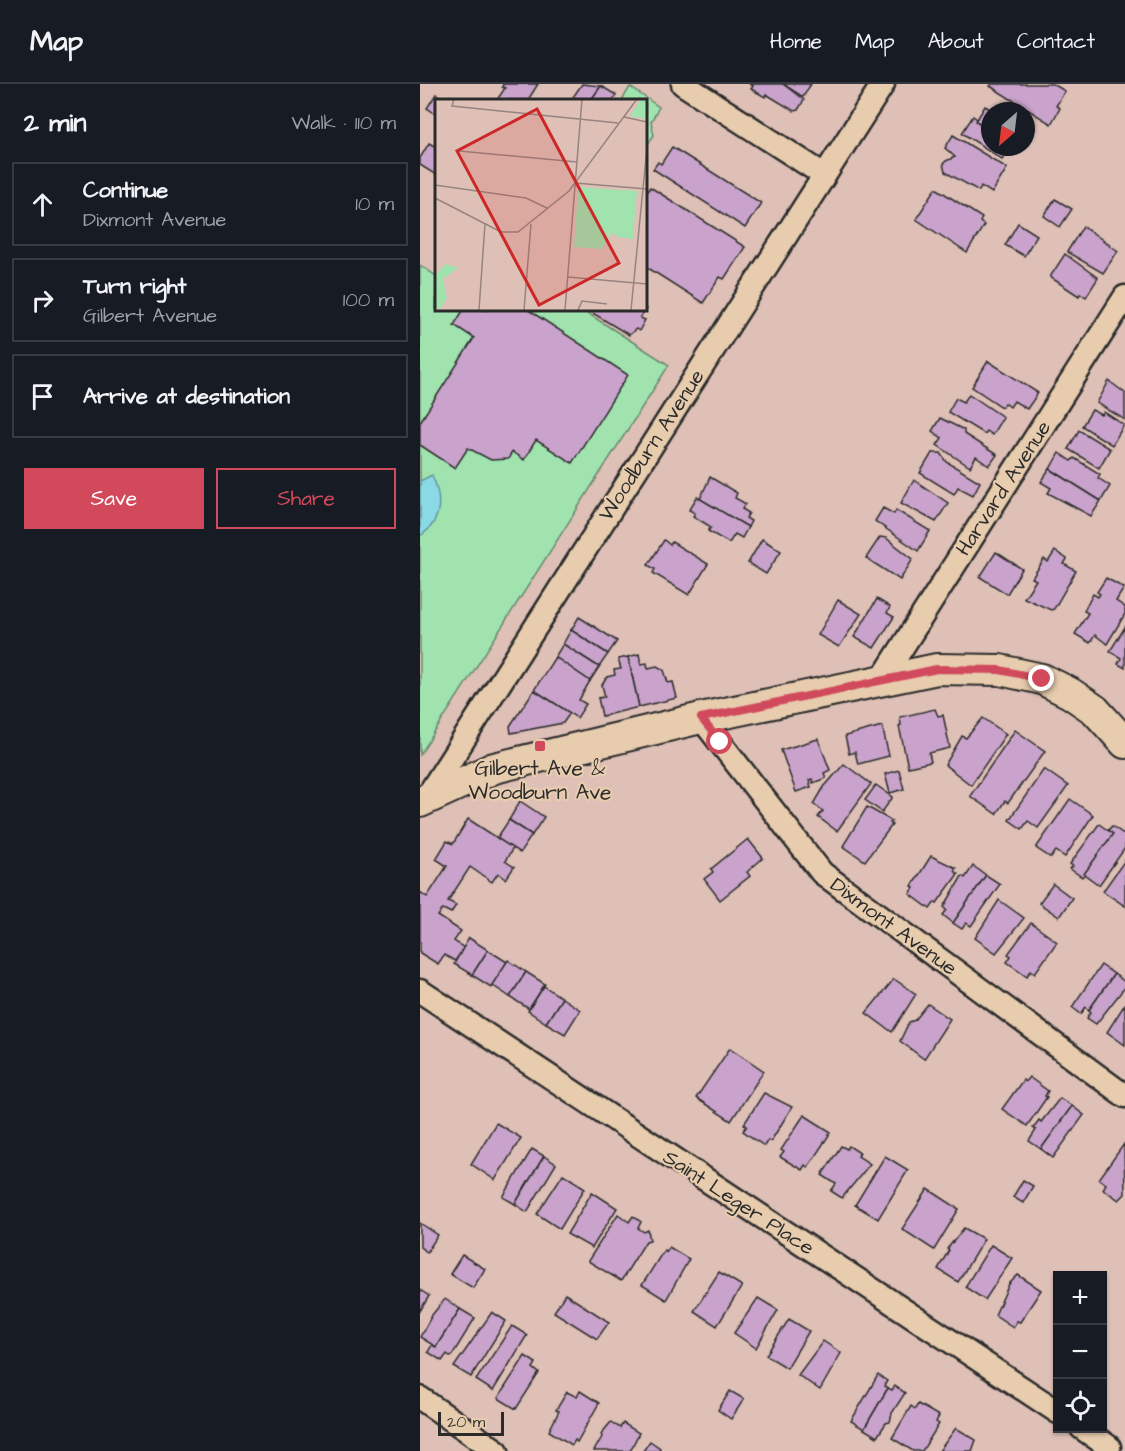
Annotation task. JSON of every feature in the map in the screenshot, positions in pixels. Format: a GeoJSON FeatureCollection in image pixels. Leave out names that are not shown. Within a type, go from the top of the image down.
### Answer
{"type":"FeatureCollection","features":[{"type":"Feature","properties":{"kind":"main road"},"geometry":{"type":"LineString","coordinates":[[421,801],[494,768],[701,718],[937,669],[1000,670],[1042,679],[1070,693],[1095,711],[1125,743]]}},
{"type":"Feature","properties":{"kind":"street"},"geometry":{"type":"LineString","coordinates":[[683,84],[824,175]]}},
{"type":"Feature","properties":{"kind":"street","name":"Woodburn Avenue"},"geometry":{"type":"LineString","coordinates":[[421,801],[883,84]]}},
{"type":"Feature","properties":{"kind":"street","name":"Harvard Avenue"},"geometry":{"type":"LineString","coordinates":[[882,679],[1125,297]]}},
{"type":"Feature","properties":{"kind":"street","name":"Dixmont Avenue"},"geometry":{"type":"LineString","coordinates":[[701,718],[822,873],[1125,1096]]}},
{"type":"Feature","properties":{"kind":"street","name":"Saint Leger Place"},"geometry":{"type":"LineString","coordinates":[[420,991],[1053,1409]]}},
{"type":"Feature","properties":{"kind":"street"},"geometry":{"type":"LineString","coordinates":[[420,1398],[497,1451]]}},
{"type":"Feature","properties":{"kind":"street"},"geometry":{"type":"LineString","coordinates":[[1089,1433],[1109,1447]]}},
{"type":"Feature","properties":{"kind":"green space"},"geometry":{"type":"Polygon","coordinates":[[[630,87],[659,107],[651,122],[654,135],[646,147],[646,99],[623,99],[630,87]]]}},
{"type":"Feature","properties":{"kind":"green space"},"geometry":{"type":"Polygon","coordinates":[[[420,265],[435,275],[435,310],[583,310],[669,365],[420,755],[420,265]]]}},
{"type":"Feature","properties":{"kind":"water"},"geometry":{"type":"Polygon","coordinates":[[[432,475],[439,500],[437,516],[428,530],[420,536],[420,481],[432,475]]]}},
{"type":"Feature","properties":{"kind":"building"},"geometry":{"type":"Polygon","coordinates":[[[503,84],[538,84],[529,99],[498,99],[505,88],[502,87],[503,84]]]}},
{"type":"Feature","properties":{"kind":"building"},"geometry":{"type":"Polygon","coordinates":[[[582,84],[601,86],[592,99],[572,99],[582,84]]]}},
{"type":"Feature","properties":{"kind":"building"},"geometry":{"type":"Polygon","coordinates":[[[749,84],[783,84],[804,100],[798,110],[794,111],[766,94],[765,97],[751,89],[753,86],[749,84]]]}},
{"type":"Feature","properties":{"kind":"building"},"geometry":{"type":"Polygon","coordinates":[[[783,84],[811,84],[803,97],[783,84]]]}},
{"type":"Feature","properties":{"kind":"building"},"geometry":{"type":"Polygon","coordinates":[[[992,84],[1053,84],[1065,91],[1056,106],[1060,108],[1051,124],[1035,114],[1035,102],[1016,102],[990,86],[992,84]]]}},
{"type":"Feature","properties":{"kind":"building"},"geometry":{"type":"Polygon","coordinates":[[[601,86],[616,95],[614,99],[592,99],[601,86]]]}},
{"type":"Feature","properties":{"kind":"building"},"geometry":{"type":"Polygon","coordinates":[[[436,94],[444,99],[435,99],[435,113],[427,108],[436,94]]]}},
{"type":"Feature","properties":{"kind":"building"},"geometry":{"type":"Polygon","coordinates":[[[981,113],[981,124],[976,121],[981,113]]]}},
{"type":"Feature","properties":{"kind":"building"},"geometry":{"type":"Polygon","coordinates":[[[973,116],[981,124],[981,145],[962,133],[973,116]]]}},
{"type":"Feature","properties":{"kind":"building"},"geometry":{"type":"Polygon","coordinates":[[[953,135],[981,152],[981,156],[987,156],[1007,168],[992,193],[981,186],[979,191],[945,172],[943,164],[955,157],[945,148],[953,135]]]}},
{"type":"Feature","properties":{"kind":"building"},"geometry":{"type":"Polygon","coordinates":[[[429,143],[435,146],[435,174],[420,165],[420,158],[429,143]]]}},
{"type":"Feature","properties":{"kind":"building"},"geometry":{"type":"Polygon","coordinates":[[[672,147],[761,203],[745,228],[653,169],[658,162],[661,164],[672,147]]]}},
{"type":"Feature","properties":{"kind":"building"},"geometry":{"type":"Polygon","coordinates":[[[650,187],[745,247],[724,279],[720,277],[703,303],[646,267],[646,193],[650,187]]]}},
{"type":"Feature","properties":{"kind":"building"},"geometry":{"type":"Polygon","coordinates":[[[936,188],[982,218],[980,222],[984,225],[967,253],[916,219],[936,188]]]}},
{"type":"Feature","properties":{"kind":"building"},"geometry":{"type":"Polygon","coordinates":[[[1055,199],[1072,209],[1060,227],[1044,216],[1055,199]]]}},
{"type":"Feature","properties":{"kind":"building"},"geometry":{"type":"Polygon","coordinates":[[[1018,223],[1037,235],[1024,256],[1005,245],[1018,223]]]}},
{"type":"Feature","properties":{"kind":"building"},"geometry":{"type":"Polygon","coordinates":[[[1083,226],[1118,251],[1103,273],[1067,252],[1083,226]]]}},
{"type":"Feature","properties":{"kind":"building"},"geometry":{"type":"Polygon","coordinates":[[[1065,254],[1098,278],[1086,297],[1080,293],[1079,296],[1050,277],[1065,254]]]}},
{"type":"Feature","properties":{"kind":"building"},"geometry":{"type":"Polygon","coordinates":[[[463,310],[529,310],[628,375],[572,463],[536,440],[524,460],[512,452],[508,459],[491,460],[468,448],[455,468],[420,445],[420,422],[474,338],[454,325],[463,310]]]}},
{"type":"Feature","properties":{"kind":"building"},"geometry":{"type":"Polygon","coordinates":[[[588,310],[645,310],[640,318],[645,320],[639,331],[636,329],[629,335],[588,310]]]}},
{"type":"Feature","properties":{"kind":"building"},"geometry":{"type":"Polygon","coordinates":[[[988,361],[1038,393],[1027,409],[1014,401],[1010,407],[1005,403],[1002,407],[972,387],[988,361]]]}},
{"type":"Feature","properties":{"kind":"building"},"geometry":{"type":"Polygon","coordinates":[[[1109,381],[1125,393],[1125,420],[1097,403],[1109,381]]]}},
{"type":"Feature","properties":{"kind":"building"},"geometry":{"type":"Polygon","coordinates":[[[969,394],[1003,417],[992,435],[986,431],[984,434],[948,412],[956,398],[964,402],[969,394]]]}},
{"type":"Feature","properties":{"kind":"building"},"geometry":{"type":"Polygon","coordinates":[[[1092,410],[1102,415],[1104,412],[1124,425],[1112,445],[1082,426],[1092,410]]]}},
{"type":"Feature","properties":{"kind":"building"},"geometry":{"type":"Polygon","coordinates":[[[940,418],[964,430],[964,434],[997,455],[989,466],[976,457],[970,467],[937,445],[942,438],[932,431],[940,418]]]}},
{"type":"Feature","properties":{"kind":"building"},"geometry":{"type":"Polygon","coordinates":[[[1079,430],[1110,449],[1099,468],[1068,449],[1079,430]]]}},
{"type":"Feature","properties":{"kind":"building"},"geometry":{"type":"Polygon","coordinates":[[[932,453],[941,453],[947,462],[980,482],[973,495],[958,487],[954,494],[920,473],[932,453]]]}},
{"type":"Feature","properties":{"kind":"building"},"geometry":{"type":"Polygon","coordinates":[[[1059,453],[1071,461],[1074,458],[1100,474],[1098,478],[1110,486],[1101,501],[1050,469],[1059,453]]]}},
{"type":"Feature","properties":{"kind":"building"},"geometry":{"type":"Polygon","coordinates":[[[1050,469],[1101,501],[1091,516],[1048,493],[1051,488],[1041,482],[1050,469]]]}},
{"type":"Feature","properties":{"kind":"building"},"geometry":{"type":"Polygon","coordinates":[[[710,477],[737,493],[735,498],[746,504],[742,509],[749,513],[746,518],[751,521],[748,527],[700,499],[710,477]]]}},
{"type":"Feature","properties":{"kind":"building"},"geometry":{"type":"Polygon","coordinates":[[[914,480],[948,503],[936,522],[901,503],[914,480]]]}},
{"type":"Feature","properties":{"kind":"building"},"geometry":{"type":"Polygon","coordinates":[[[697,497],[748,527],[742,538],[735,534],[729,543],[708,531],[711,527],[693,516],[695,513],[689,510],[697,497]]]}},
{"type":"Feature","properties":{"kind":"building"},"geometry":{"type":"Polygon","coordinates":[[[883,508],[894,514],[896,510],[930,531],[918,551],[875,521],[883,508]]]}},
{"type":"Feature","properties":{"kind":"building"},"geometry":{"type":"Polygon","coordinates":[[[880,537],[886,538],[913,559],[900,580],[866,558],[880,537]]]}},
{"type":"Feature","properties":{"kind":"building"},"geometry":{"type":"Polygon","coordinates":[[[762,539],[781,551],[766,574],[748,563],[762,539]]]}},
{"type":"Feature","properties":{"kind":"building"},"geometry":{"type":"Polygon","coordinates":[[[664,540],[670,545],[672,542],[708,564],[689,595],[653,573],[655,569],[648,565],[664,540]]]}},
{"type":"Feature","properties":{"kind":"building"},"geometry":{"type":"Polygon","coordinates":[[[1055,551],[1067,559],[1064,564],[1076,571],[1054,609],[1051,610],[1024,598],[1036,580],[1032,578],[1044,559],[1048,562],[1055,551]]]}},
{"type":"Feature","properties":{"kind":"building"},"geometry":{"type":"Polygon","coordinates":[[[996,552],[1022,569],[1007,594],[980,577],[996,552]]]}},
{"type":"Feature","properties":{"kind":"building"},"geometry":{"type":"Polygon","coordinates":[[[1106,578],[1124,588],[1116,601],[1125,607],[1125,614],[1107,644],[1095,635],[1090,643],[1075,634],[1088,613],[1084,611],[1093,594],[1098,597],[1100,594],[1097,592],[1106,578]]]}},
{"type":"Feature","properties":{"kind":"building"},"geometry":{"type":"Polygon","coordinates":[[[877,599],[890,607],[887,613],[894,617],[874,648],[854,637],[877,599]]]}},
{"type":"Feature","properties":{"kind":"building"},"geometry":{"type":"Polygon","coordinates":[[[838,600],[861,614],[839,647],[818,635],[838,600]]]}},
{"type":"Feature","properties":{"kind":"building"},"geometry":{"type":"Polygon","coordinates":[[[579,617],[617,641],[608,654],[571,630],[579,617]]]}},
{"type":"Feature","properties":{"kind":"building"},"geometry":{"type":"Polygon","coordinates":[[[1125,627],[1125,668],[1118,664],[1121,658],[1110,651],[1125,627]]]}},
{"type":"Feature","properties":{"kind":"building"},"geometry":{"type":"Polygon","coordinates":[[[571,630],[608,654],[599,667],[563,644],[571,630]]]}},
{"type":"Feature","properties":{"kind":"building"},"geometry":{"type":"Polygon","coordinates":[[[563,644],[599,667],[590,681],[555,657],[563,644]]]}},
{"type":"Feature","properties":{"kind":"building"},"geometry":{"type":"Polygon","coordinates":[[[639,654],[641,664],[647,663],[648,668],[657,666],[664,670],[668,683],[673,682],[677,698],[639,707],[628,657],[639,654]]]}},
{"type":"Feature","properties":{"kind":"building"},"geometry":{"type":"Polygon","coordinates":[[[555,657],[590,681],[579,700],[586,704],[577,718],[534,690],[555,657]]]}},
{"type":"Feature","properties":{"kind":"building"},"geometry":{"type":"Polygon","coordinates":[[[628,657],[639,707],[602,716],[598,698],[605,697],[602,685],[607,677],[615,675],[614,670],[621,669],[618,659],[628,657]]]}},
{"type":"Feature","properties":{"kind":"building"},"geometry":{"type":"Polygon","coordinates":[[[534,690],[570,713],[563,723],[511,733],[510,726],[534,690]]]}},
{"type":"Feature","properties":{"kind":"building"},"geometry":{"type":"Polygon","coordinates":[[[935,709],[938,716],[943,715],[950,748],[929,753],[931,762],[908,767],[899,726],[901,725],[900,717],[935,709]]]}},
{"type":"Feature","properties":{"kind":"building"},"geometry":{"type":"Polygon","coordinates":[[[983,718],[1006,734],[971,785],[945,765],[962,736],[966,738],[983,718]]]}},
{"type":"Feature","properties":{"kind":"building"},"geometry":{"type":"Polygon","coordinates":[[[882,726],[889,756],[858,764],[855,752],[849,754],[845,736],[882,726]]]}},
{"type":"Feature","properties":{"kind":"building"},"geometry":{"type":"Polygon","coordinates":[[[1015,730],[1045,751],[1008,803],[1005,801],[996,814],[970,796],[1015,730]]]}},
{"type":"Feature","properties":{"kind":"building"},"geometry":{"type":"Polygon","coordinates":[[[818,739],[830,770],[824,773],[826,778],[813,783],[812,779],[809,780],[811,787],[796,792],[781,750],[818,739]]]}},
{"type":"Feature","properties":{"kind":"building"},"geometry":{"type":"Polygon","coordinates":[[[844,764],[871,784],[837,831],[818,817],[823,811],[814,804],[824,787],[844,764]]]}},
{"type":"Feature","properties":{"kind":"building"},"geometry":{"type":"Polygon","coordinates":[[[1044,769],[1068,786],[1038,828],[1028,821],[1022,829],[1009,820],[1044,769]]]}},
{"type":"Feature","properties":{"kind":"building"},"geometry":{"type":"Polygon","coordinates":[[[899,770],[904,789],[890,793],[885,774],[899,770]]]}},
{"type":"Feature","properties":{"kind":"building"},"geometry":{"type":"Polygon","coordinates":[[[876,785],[893,797],[882,812],[865,800],[876,785]]]}},
{"type":"Feature","properties":{"kind":"building"},"geometry":{"type":"Polygon","coordinates":[[[1070,799],[1093,815],[1065,857],[1056,851],[1051,858],[1036,848],[1070,799]]]}},
{"type":"Feature","properties":{"kind":"building"},"geometry":{"type":"Polygon","coordinates":[[[520,801],[544,817],[532,835],[509,820],[520,801]]]}},
{"type":"Feature","properties":{"kind":"building"},"geometry":{"type":"Polygon","coordinates":[[[867,807],[892,821],[890,823],[892,825],[865,861],[843,846],[867,807]]]}},
{"type":"Feature","properties":{"kind":"building"},"geometry":{"type":"Polygon","coordinates":[[[468,819],[513,848],[505,861],[514,867],[506,879],[498,873],[492,882],[470,867],[448,901],[456,905],[451,913],[443,909],[438,916],[461,931],[454,941],[464,948],[455,961],[444,955],[438,964],[420,953],[420,892],[427,897],[447,866],[436,859],[447,841],[453,844],[468,819]]]}},
{"type":"Feature","properties":{"kind":"building"},"geometry":{"type":"Polygon","coordinates":[[[509,820],[532,835],[520,853],[497,838],[509,820]]]}},
{"type":"Feature","properties":{"kind":"building"},"geometry":{"type":"Polygon","coordinates":[[[1099,824],[1113,834],[1082,877],[1070,869],[1073,866],[1070,864],[1099,824]]]}},
{"type":"Feature","properties":{"kind":"building"},"geometry":{"type":"Polygon","coordinates":[[[1112,826],[1125,835],[1125,848],[1099,885],[1084,874],[1113,834],[1108,830],[1112,826]]]}},
{"type":"Feature","properties":{"kind":"building"},"geometry":{"type":"Polygon","coordinates":[[[748,839],[763,858],[747,872],[750,876],[720,900],[704,879],[713,872],[711,869],[748,839]]]}},
{"type":"Feature","properties":{"kind":"building"},"geometry":{"type":"Polygon","coordinates":[[[931,856],[956,868],[954,871],[958,874],[930,909],[910,894],[914,888],[912,886],[931,856]]]}},
{"type":"Feature","properties":{"kind":"building"},"geometry":{"type":"Polygon","coordinates":[[[1125,860],[1125,906],[1103,891],[1125,860]]]}},
{"type":"Feature","properties":{"kind":"building"},"geometry":{"type":"Polygon","coordinates":[[[973,866],[986,875],[953,923],[943,915],[947,910],[944,907],[962,876],[965,878],[973,866]]]}},
{"type":"Feature","properties":{"kind":"building"},"geometry":{"type":"Polygon","coordinates":[[[986,875],[1000,884],[971,926],[966,923],[962,929],[953,923],[986,875]]]}},
{"type":"Feature","properties":{"kind":"building"},"geometry":{"type":"Polygon","coordinates":[[[1053,884],[1072,898],[1059,917],[1039,903],[1053,884]]]}},
{"type":"Feature","properties":{"kind":"building"},"geometry":{"type":"Polygon","coordinates":[[[999,900],[1024,918],[996,953],[975,938],[999,900]]]}},
{"type":"Feature","properties":{"kind":"building"},"geometry":{"type":"Polygon","coordinates":[[[1031,923],[1057,942],[1035,973],[1031,970],[1027,976],[1007,962],[1011,956],[1008,954],[1031,923]]]}},
{"type":"Feature","properties":{"kind":"building"},"geometry":{"type":"Polygon","coordinates":[[[469,938],[488,950],[472,975],[454,964],[469,938]]]}},
{"type":"Feature","properties":{"kind":"building"},"geometry":{"type":"Polygon","coordinates":[[[488,950],[507,962],[491,987],[472,975],[488,950]]]}},
{"type":"Feature","properties":{"kind":"building"},"geometry":{"type":"Polygon","coordinates":[[[508,960],[526,972],[510,997],[492,985],[508,960]]]}},
{"type":"Feature","properties":{"kind":"building"},"geometry":{"type":"Polygon","coordinates":[[[1101,965],[1114,974],[1089,1010],[1086,1007],[1081,1014],[1072,1007],[1101,965]]]}},
{"type":"Feature","properties":{"kind":"building"},"geometry":{"type":"Polygon","coordinates":[[[526,972],[545,984],[529,1009],[510,997],[526,972]]]}},
{"type":"Feature","properties":{"kind":"building"},"geometry":{"type":"Polygon","coordinates":[[[1114,974],[1125,982],[1125,987],[1096,1024],[1087,1018],[1091,1012],[1089,1010],[1114,974]]]}},
{"type":"Feature","properties":{"kind":"building"},"geometry":{"type":"Polygon","coordinates":[[[894,979],[916,994],[892,1032],[866,1013],[894,979]]]}},
{"type":"Feature","properties":{"kind":"building"},"geometry":{"type":"Polygon","coordinates":[[[544,986],[562,998],[546,1023],[528,1011],[544,986]]]}},
{"type":"Feature","properties":{"kind":"building"},"geometry":{"type":"Polygon","coordinates":[[[562,998],[580,1010],[565,1034],[546,1023],[562,998]]]}},
{"type":"Feature","properties":{"kind":"building"},"geometry":{"type":"Polygon","coordinates":[[[928,1004],[950,1019],[924,1059],[900,1041],[909,1022],[915,1020],[928,1004]]]}},
{"type":"Feature","properties":{"kind":"building"},"geometry":{"type":"Polygon","coordinates":[[[1125,1004],[1125,1045],[1107,1032],[1125,1004]]]}},
{"type":"Feature","properties":{"kind":"building"},"geometry":{"type":"Polygon","coordinates":[[[730,1048],[764,1071],[731,1121],[696,1098],[730,1048]]]}},
{"type":"Feature","properties":{"kind":"building"},"geometry":{"type":"Polygon","coordinates":[[[1029,1077],[1048,1091],[1045,1096],[1047,1097],[1027,1126],[1002,1109],[1023,1080],[1025,1082],[1029,1077]]]}},
{"type":"Feature","properties":{"kind":"building"},"geometry":{"type":"Polygon","coordinates":[[[764,1093],[792,1107],[771,1141],[768,1140],[764,1146],[743,1131],[747,1126],[744,1124],[764,1093]]]}},
{"type":"Feature","properties":{"kind":"building"},"geometry":{"type":"Polygon","coordinates":[[[1060,1098],[1072,1106],[1041,1149],[1029,1141],[1036,1130],[1033,1128],[1039,1120],[1041,1122],[1060,1098]]]}},
{"type":"Feature","properties":{"kind":"building"},"geometry":{"type":"Polygon","coordinates":[[[1072,1106],[1084,1115],[1053,1158],[1041,1149],[1072,1106]]]}},
{"type":"Feature","properties":{"kind":"building"},"geometry":{"type":"Polygon","coordinates":[[[804,1115],[831,1132],[808,1167],[805,1165],[802,1170],[780,1157],[784,1152],[781,1150],[804,1115]]]}},
{"type":"Feature","properties":{"kind":"building"},"geometry":{"type":"Polygon","coordinates":[[[496,1123],[521,1138],[495,1180],[471,1164],[496,1123]]]}},
{"type":"Feature","properties":{"kind":"building"},"geometry":{"type":"Polygon","coordinates":[[[1124,1144],[1125,1194],[1119,1200],[1103,1189],[1106,1184],[1099,1179],[1124,1144]]]}},
{"type":"Feature","properties":{"kind":"building"},"geometry":{"type":"Polygon","coordinates":[[[841,1146],[847,1149],[849,1146],[860,1153],[858,1156],[870,1164],[842,1198],[831,1191],[836,1184],[822,1175],[841,1146]]]}},
{"type":"Feature","properties":{"kind":"building"},"geometry":{"type":"Polygon","coordinates":[[[532,1149],[544,1156],[515,1204],[503,1197],[532,1149]]]}},
{"type":"Feature","properties":{"kind":"building"},"geometry":{"type":"Polygon","coordinates":[[[544,1156],[556,1164],[527,1212],[515,1204],[544,1156]]]}},
{"type":"Feature","properties":{"kind":"building"},"geometry":{"type":"Polygon","coordinates":[[[885,1156],[908,1170],[878,1219],[855,1205],[885,1156]]]}},
{"type":"Feature","properties":{"kind":"building"},"geometry":{"type":"Polygon","coordinates":[[[563,1174],[585,1188],[560,1229],[537,1214],[563,1174]]]}},
{"type":"Feature","properties":{"kind":"building"},"geometry":{"type":"Polygon","coordinates":[[[1023,1180],[1033,1186],[1023,1203],[1013,1197],[1023,1180]]]}},
{"type":"Feature","properties":{"kind":"building"},"geometry":{"type":"Polygon","coordinates":[[[928,1189],[959,1209],[934,1250],[902,1229],[928,1189]]]}},
{"type":"Feature","properties":{"kind":"building"},"geometry":{"type":"Polygon","coordinates":[[[592,1192],[617,1208],[592,1248],[567,1234],[592,1192]]]}},
{"type":"Feature","properties":{"kind":"building"},"geometry":{"type":"Polygon","coordinates":[[[618,1214],[629,1222],[633,1216],[641,1222],[638,1228],[644,1232],[648,1230],[650,1240],[646,1241],[621,1281],[588,1261],[618,1214]]]}},
{"type":"Feature","properties":{"kind":"building"},"geometry":{"type":"Polygon","coordinates":[[[420,1223],[438,1235],[427,1252],[420,1247],[420,1223]]]}},
{"type":"Feature","properties":{"kind":"building"},"geometry":{"type":"Polygon","coordinates":[[[964,1228],[984,1239],[958,1282],[938,1269],[949,1250],[947,1249],[964,1228]]]}},
{"type":"Feature","properties":{"kind":"building"},"geometry":{"type":"Polygon","coordinates":[[[991,1245],[1012,1258],[985,1300],[965,1287],[991,1245]]]}},
{"type":"Feature","properties":{"kind":"building"},"geometry":{"type":"Polygon","coordinates":[[[669,1247],[689,1259],[666,1300],[642,1285],[664,1250],[666,1252],[669,1247]]]}},
{"type":"Feature","properties":{"kind":"building"},"geometry":{"type":"Polygon","coordinates":[[[462,1255],[485,1269],[473,1288],[450,1274],[462,1255]]]}},
{"type":"Feature","properties":{"kind":"building"},"geometry":{"type":"Polygon","coordinates":[[[719,1272],[742,1286],[717,1326],[694,1311],[719,1272]]]}},
{"type":"Feature","properties":{"kind":"building"},"geometry":{"type":"Polygon","coordinates":[[[1018,1275],[1041,1290],[1020,1322],[1017,1321],[1013,1327],[995,1315],[1009,1284],[1018,1275]]]}},
{"type":"Feature","properties":{"kind":"building"},"geometry":{"type":"Polygon","coordinates":[[[420,1290],[429,1296],[420,1311],[420,1290]]]}},
{"type":"Feature","properties":{"kind":"building"},"geometry":{"type":"Polygon","coordinates":[[[565,1294],[609,1322],[597,1339],[554,1312],[565,1294]]]}},
{"type":"Feature","properties":{"kind":"building"},"geometry":{"type":"Polygon","coordinates":[[[758,1298],[778,1310],[756,1348],[734,1333],[758,1298]]]}},
{"type":"Feature","properties":{"kind":"building"},"geometry":{"type":"Polygon","coordinates":[[[445,1299],[460,1309],[436,1347],[420,1337],[432,1315],[445,1299]]]}},
{"type":"Feature","properties":{"kind":"building"},"geometry":{"type":"Polygon","coordinates":[[[460,1309],[475,1318],[451,1357],[447,1354],[442,1361],[428,1352],[432,1345],[436,1347],[460,1309]]]}},
{"type":"Feature","properties":{"kind":"building"},"geometry":{"type":"Polygon","coordinates":[[[492,1312],[506,1321],[471,1377],[454,1367],[492,1312]]]}},
{"type":"Feature","properties":{"kind":"building"},"geometry":{"type":"Polygon","coordinates":[[[789,1319],[809,1331],[787,1368],[766,1355],[789,1319]]]}},
{"type":"Feature","properties":{"kind":"building"},"geometry":{"type":"Polygon","coordinates":[[[512,1326],[527,1335],[493,1391],[476,1380],[512,1326]]]}},
{"type":"Feature","properties":{"kind":"building"},"geometry":{"type":"Polygon","coordinates":[[[823,1341],[841,1353],[820,1390],[798,1375],[823,1341]]]}},
{"type":"Feature","properties":{"kind":"building"},"geometry":{"type":"Polygon","coordinates":[[[525,1356],[536,1363],[533,1368],[539,1373],[516,1409],[498,1398],[525,1356]]]}},
{"type":"Feature","properties":{"kind":"building"},"geometry":{"type":"Polygon","coordinates":[[[878,1375],[887,1381],[884,1386],[888,1388],[864,1429],[851,1421],[878,1375]]]}},
{"type":"Feature","properties":{"kind":"building"},"geometry":{"type":"Polygon","coordinates":[[[895,1386],[905,1393],[892,1413],[890,1422],[886,1423],[877,1437],[864,1429],[888,1388],[892,1390],[895,1386]]]}},
{"type":"Feature","properties":{"kind":"building"},"geometry":{"type":"Polygon","coordinates":[[[580,1391],[599,1403],[577,1442],[575,1440],[572,1445],[549,1431],[559,1411],[556,1410],[567,1392],[577,1397],[580,1391]]]}},
{"type":"Feature","properties":{"kind":"building"},"geometry":{"type":"Polygon","coordinates":[[[730,1391],[744,1399],[731,1419],[718,1410],[730,1391]]]}},
{"type":"Feature","properties":{"kind":"building"},"geometry":{"type":"Polygon","coordinates":[[[918,1404],[939,1416],[936,1422],[939,1424],[922,1451],[913,1451],[892,1438],[911,1406],[915,1409],[918,1404]]]}},
{"type":"Feature","properties":{"kind":"building"},"geometry":{"type":"Polygon","coordinates":[[[611,1422],[620,1428],[623,1423],[639,1433],[630,1451],[594,1451],[602,1437],[601,1434],[611,1422]]]}},
{"type":"Feature","properties":{"kind":"building"},"geometry":{"type":"Polygon","coordinates":[[[956,1428],[976,1440],[972,1451],[939,1451],[956,1428]]]}},
{"type":"Feature","properties":{"kind":"building"},"geometry":{"type":"Polygon","coordinates":[[[650,1441],[660,1448],[658,1451],[643,1451],[650,1441]]]}},
{"type":"Feature","properties":{"kind":"place","name":"Gilbert Ave & Woodburn Ave"},"geometry":{"type":"Point","coordinates":[540,746]}},
{"type":"Feature","properties":{"kind":"route"},"geometry":{"type":"LineString","coordinates":[[720,742],[701,718],[882,679],[937,669],[1000,670],[1042,679]]}}]}
